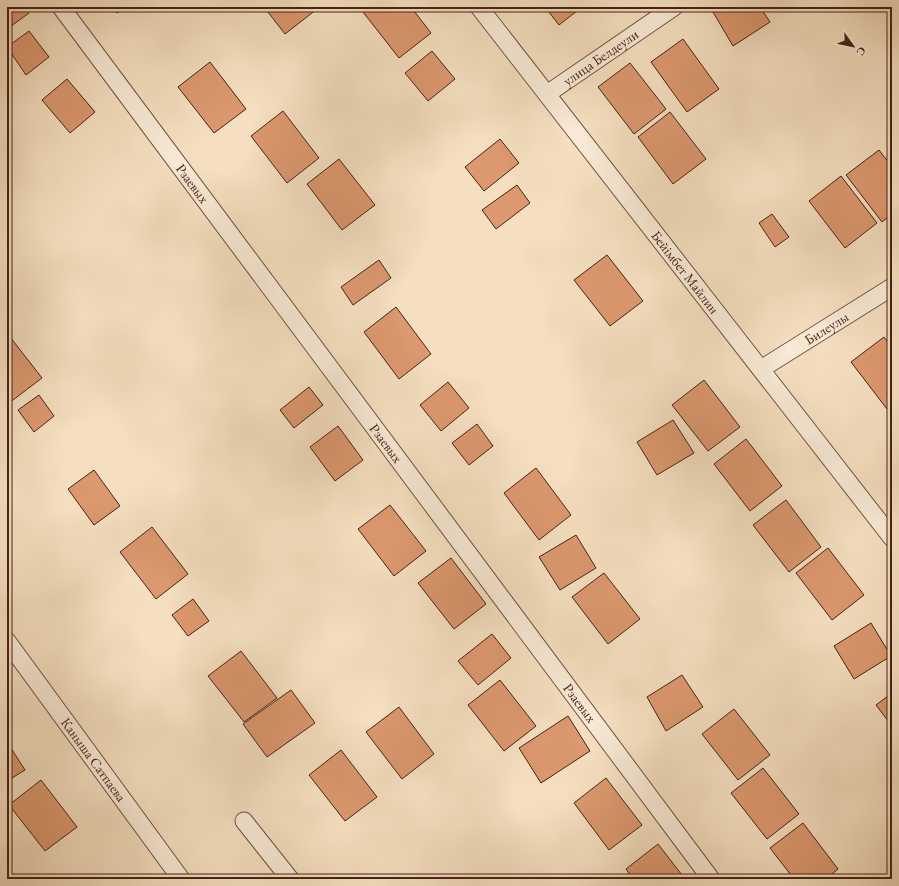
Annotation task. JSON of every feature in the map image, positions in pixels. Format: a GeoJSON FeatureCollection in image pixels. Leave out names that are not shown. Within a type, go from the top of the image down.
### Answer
{"type":"FeatureCollection","features":[{"type":"Feature","properties":{"kind":"street","name":"Рзаевых"},"geometry":{"type":"LineString","coordinates":[[62,7],[711,879]]}},
{"type":"Feature","properties":{"kind":"street","name":"Бейімбет Майлин"},"geometry":{"type":"LineString","coordinates":[[479,7],[892,538]]}},
{"type":"Feature","properties":{"kind":"street","name":"улица Белдеули"},"geometry":{"type":"LineString","coordinates":[[547,94],[674,7]]}},
{"type":"Feature","properties":{"kind":"street","name":"Билеулы"},"geometry":{"type":"LineString","coordinates":[[761,369],[892,287]]}},
{"type":"Feature","properties":{"kind":"street","name":"Каныша Сатпаева"},"geometry":{"type":"LineString","coordinates":[[7,641],[181,879]]}},
{"type":"Feature","properties":{"kind":"street"},"geometry":{"type":"LineString","coordinates":[[244,821],[290,879]]}},
{"type":"Feature","properties":{"kind":"building"},"geometry":{"type":"Polygon","coordinates":[[[7,7],[24,7],[29,13],[7,29],[7,7]]]}},
{"type":"Feature","properties":{"kind":"building"},"geometry":{"type":"Polygon","coordinates":[[[112,7],[125,7],[117,13],[112,7]]]}},
{"type":"Feature","properties":{"kind":"building"},"geometry":{"type":"Polygon","coordinates":[[[264,7],[316,7],[317,9],[285,34],[264,7]]]}},
{"type":"Feature","properties":{"kind":"building"},"geometry":{"type":"Polygon","coordinates":[[[369,7],[411,7],[431,33],[399,58],[363,12],[369,7]]]}},
{"type":"Feature","properties":{"kind":"building"},"geometry":{"type":"Polygon","coordinates":[[[545,7],[582,7],[559,25],[545,7]]]}},
{"type":"Feature","properties":{"kind":"building"},"geometry":{"type":"Polygon","coordinates":[[[721,7],[760,7],[770,22],[733,46],[713,12],[721,7]]]}},
{"type":"Feature","properties":{"kind":"building"},"geometry":{"type":"Polygon","coordinates":[[[29,31],[49,57],[26,75],[7,47],[29,31]]]}},
{"type":"Feature","properties":{"kind":"building"},"geometry":{"type":"Polygon","coordinates":[[[683,39],[719,89],[687,112],[651,62],[683,39]]]}},
{"type":"Feature","properties":{"kind":"building"},"geometry":{"type":"Polygon","coordinates":[[[432,51],[455,79],[428,101],[405,73],[432,51]]]}},
{"type":"Feature","properties":{"kind":"building"},"geometry":{"type":"Polygon","coordinates":[[[210,62],[246,109],[214,133],[178,87],[210,62]]]}},
{"type":"Feature","properties":{"kind":"building"},"geometry":{"type":"Polygon","coordinates":[[[630,63],[666,109],[634,134],[598,87],[630,63]]]}},
{"type":"Feature","properties":{"kind":"building"},"geometry":{"type":"Polygon","coordinates":[[[67,79],[95,112],[70,133],[42,100],[67,79]]]}},
{"type":"Feature","properties":{"kind":"building"},"geometry":{"type":"Polygon","coordinates":[[[283,111],[319,158],[287,183],[251,136],[283,111]]]}},
{"type":"Feature","properties":{"kind":"building"},"geometry":{"type":"Polygon","coordinates":[[[670,112],[706,159],[673,184],[638,137],[670,112]]]}},
{"type":"Feature","properties":{"kind":"building"},"geometry":{"type":"Polygon","coordinates":[[[500,139],[519,163],[484,191],[465,167],[500,139]]]}},
{"type":"Feature","properties":{"kind":"building"},"geometry":{"type":"Polygon","coordinates":[[[879,150],[892,167],[892,214],[882,222],[846,175],[879,150]]]}},
{"type":"Feature","properties":{"kind":"building"},"geometry":{"type":"Polygon","coordinates":[[[339,159],[375,205],[342,230],[307,184],[339,159]]]}},
{"type":"Feature","properties":{"kind":"building"},"geometry":{"type":"Polygon","coordinates":[[[841,176],[877,223],[845,248],[809,201],[841,176]]]}},
{"type":"Feature","properties":{"kind":"building"},"geometry":{"type":"Polygon","coordinates":[[[517,185],[530,203],[496,229],[482,210],[517,185]]]}},
{"type":"Feature","properties":{"kind":"building"},"geometry":{"type":"Polygon","coordinates":[[[772,214],[789,237],[775,247],[759,223],[772,214]]]}},
{"type":"Feature","properties":{"kind":"building"},"geometry":{"type":"Polygon","coordinates":[[[607,255],[643,301],[610,326],[574,280],[607,255]]]}},
{"type":"Feature","properties":{"kind":"building"},"geometry":{"type":"Polygon","coordinates":[[[379,260],[391,278],[353,305],[341,287],[379,260]]]}},
{"type":"Feature","properties":{"kind":"building"},"geometry":{"type":"Polygon","coordinates":[[[396,307],[431,354],[399,379],[364,332],[396,307]]]}},
{"type":"Feature","properties":{"kind":"building"},"geometry":{"type":"Polygon","coordinates":[[[7,333],[42,378],[9,403],[7,400],[7,333]]]}},
{"type":"Feature","properties":{"kind":"building"},"geometry":{"type":"Polygon","coordinates":[[[884,337],[892,348],[892,405],[887,409],[851,362],[884,337]]]}},
{"type":"Feature","properties":{"kind":"building"},"geometry":{"type":"Polygon","coordinates":[[[704,380],[740,427],[708,451],[672,405],[704,380]]]}},
{"type":"Feature","properties":{"kind":"building"},"geometry":{"type":"Polygon","coordinates":[[[448,382],[469,408],[441,431],[420,405],[448,382]]]}},
{"type":"Feature","properties":{"kind":"building"},"geometry":{"type":"Polygon","coordinates":[[[309,387],[323,405],[294,428],[280,410],[309,387]]]}},
{"type":"Feature","properties":{"kind":"building"},"geometry":{"type":"Polygon","coordinates":[[[39,395],[54,416],[34,432],[18,410],[39,395]]]}},
{"type":"Feature","properties":{"kind":"building"},"geometry":{"type":"Polygon","coordinates":[[[673,420],[694,453],[657,475],[637,442],[673,420]]]}},
{"type":"Feature","properties":{"kind":"building"},"geometry":{"type":"Polygon","coordinates":[[[477,424],[493,446],[469,465],[452,443],[477,424]]]}},
{"type":"Feature","properties":{"kind":"building"},"geometry":{"type":"Polygon","coordinates":[[[338,426],[363,460],[335,481],[310,447],[338,426]]]}},
{"type":"Feature","properties":{"kind":"building"},"geometry":{"type":"Polygon","coordinates":[[[746,439],[782,486],[750,511],[714,464],[746,439]]]}},
{"type":"Feature","properties":{"kind":"building"},"geometry":{"type":"Polygon","coordinates":[[[536,468],[571,515],[539,540],[504,493],[536,468]]]}},
{"type":"Feature","properties":{"kind":"building"},"geometry":{"type":"Polygon","coordinates":[[[94,470],[120,506],[94,525],[68,489],[94,470]]]}},
{"type":"Feature","properties":{"kind":"building"},"geometry":{"type":"Polygon","coordinates":[[[786,500],[821,547],[789,572],[753,525],[786,500]]]}},
{"type":"Feature","properties":{"kind":"building"},"geometry":{"type":"Polygon","coordinates":[[[390,505],[426,551],[394,576],[358,529],[390,505]]]}},
{"type":"Feature","properties":{"kind":"building"},"geometry":{"type":"Polygon","coordinates":[[[152,527],[188,574],[156,599],[120,552],[152,527]]]}},
{"type":"Feature","properties":{"kind":"building"},"geometry":{"type":"Polygon","coordinates":[[[576,535],[596,568],[560,590],[539,557],[576,535]]]}},
{"type":"Feature","properties":{"kind":"building"},"geometry":{"type":"Polygon","coordinates":[[[828,548],[864,595],[832,620],[796,573],[828,548]]]}},
{"type":"Feature","properties":{"kind":"building"},"geometry":{"type":"Polygon","coordinates":[[[451,558],[486,604],[454,629],[418,583],[451,558]]]}},
{"type":"Feature","properties":{"kind":"building"},"geometry":{"type":"Polygon","coordinates":[[[604,573],[640,619],[608,644],[572,597],[604,573]]]}},
{"type":"Feature","properties":{"kind":"building"},"geometry":{"type":"Polygon","coordinates":[[[193,599],[209,621],[188,636],[172,615],[193,599]]]}},
{"type":"Feature","properties":{"kind":"building"},"geometry":{"type":"Polygon","coordinates":[[[871,623],[891,656],[854,679],[834,646],[871,623]]]}},
{"type":"Feature","properties":{"kind":"building"},"geometry":{"type":"Polygon","coordinates":[[[492,634],[511,658],[478,685],[458,661],[492,634]]]}},
{"type":"Feature","properties":{"kind":"building"},"geometry":{"type":"Polygon","coordinates":[[[241,651],[277,698],[244,722],[208,676],[241,651]]]}},
{"type":"Feature","properties":{"kind":"building"},"geometry":{"type":"Polygon","coordinates":[[[682,675],[703,707],[666,731],[647,697],[682,675]]]}},
{"type":"Feature","properties":{"kind":"building"},"geometry":{"type":"Polygon","coordinates":[[[500,680],[536,726],[504,751],[468,705],[500,680]]]}},
{"type":"Feature","properties":{"kind":"building"},"geometry":{"type":"Polygon","coordinates":[[[291,690],[315,723],[267,757],[243,724],[291,690]]]}},
{"type":"Feature","properties":{"kind":"building"},"geometry":{"type":"Polygon","coordinates":[[[892,693],[892,726],[876,705],[892,693]]]}},
{"type":"Feature","properties":{"kind":"building"},"geometry":{"type":"Polygon","coordinates":[[[399,707],[434,754],[402,779],[366,732],[399,707]]]}},
{"type":"Feature","properties":{"kind":"building"},"geometry":{"type":"Polygon","coordinates":[[[734,709],[770,755],[738,780],[702,734],[734,709]]]}},
{"type":"Feature","properties":{"kind":"building"},"geometry":{"type":"Polygon","coordinates":[[[568,716],[590,751],[541,783],[519,748],[568,716]]]}},
{"type":"Feature","properties":{"kind":"building"},"geometry":{"type":"Polygon","coordinates":[[[9,745],[25,770],[7,781],[7,746],[9,745]]]}},
{"type":"Feature","properties":{"kind":"building"},"geometry":{"type":"Polygon","coordinates":[[[341,750],[377,797],[345,821],[309,775],[341,750]]]}},
{"type":"Feature","properties":{"kind":"building"},"geometry":{"type":"Polygon","coordinates":[[[763,768],[799,814],[767,839],[731,793],[763,768]]]}},
{"type":"Feature","properties":{"kind":"building"},"geometry":{"type":"Polygon","coordinates":[[[606,778],[642,825],[609,850],[574,803],[606,778]]]}},
{"type":"Feature","properties":{"kind":"building"},"geometry":{"type":"Polygon","coordinates":[[[41,780],[77,827],[45,851],[9,805],[41,780]]]}},
{"type":"Feature","properties":{"kind":"building"},"geometry":{"type":"Polygon","coordinates":[[[803,823],[838,869],[826,879],[794,879],[770,848],[803,823]]]}},
{"type":"Feature","properties":{"kind":"building"},"geometry":{"type":"Polygon","coordinates":[[[658,844],[685,879],[633,879],[626,869],[658,844]]]}}]}
